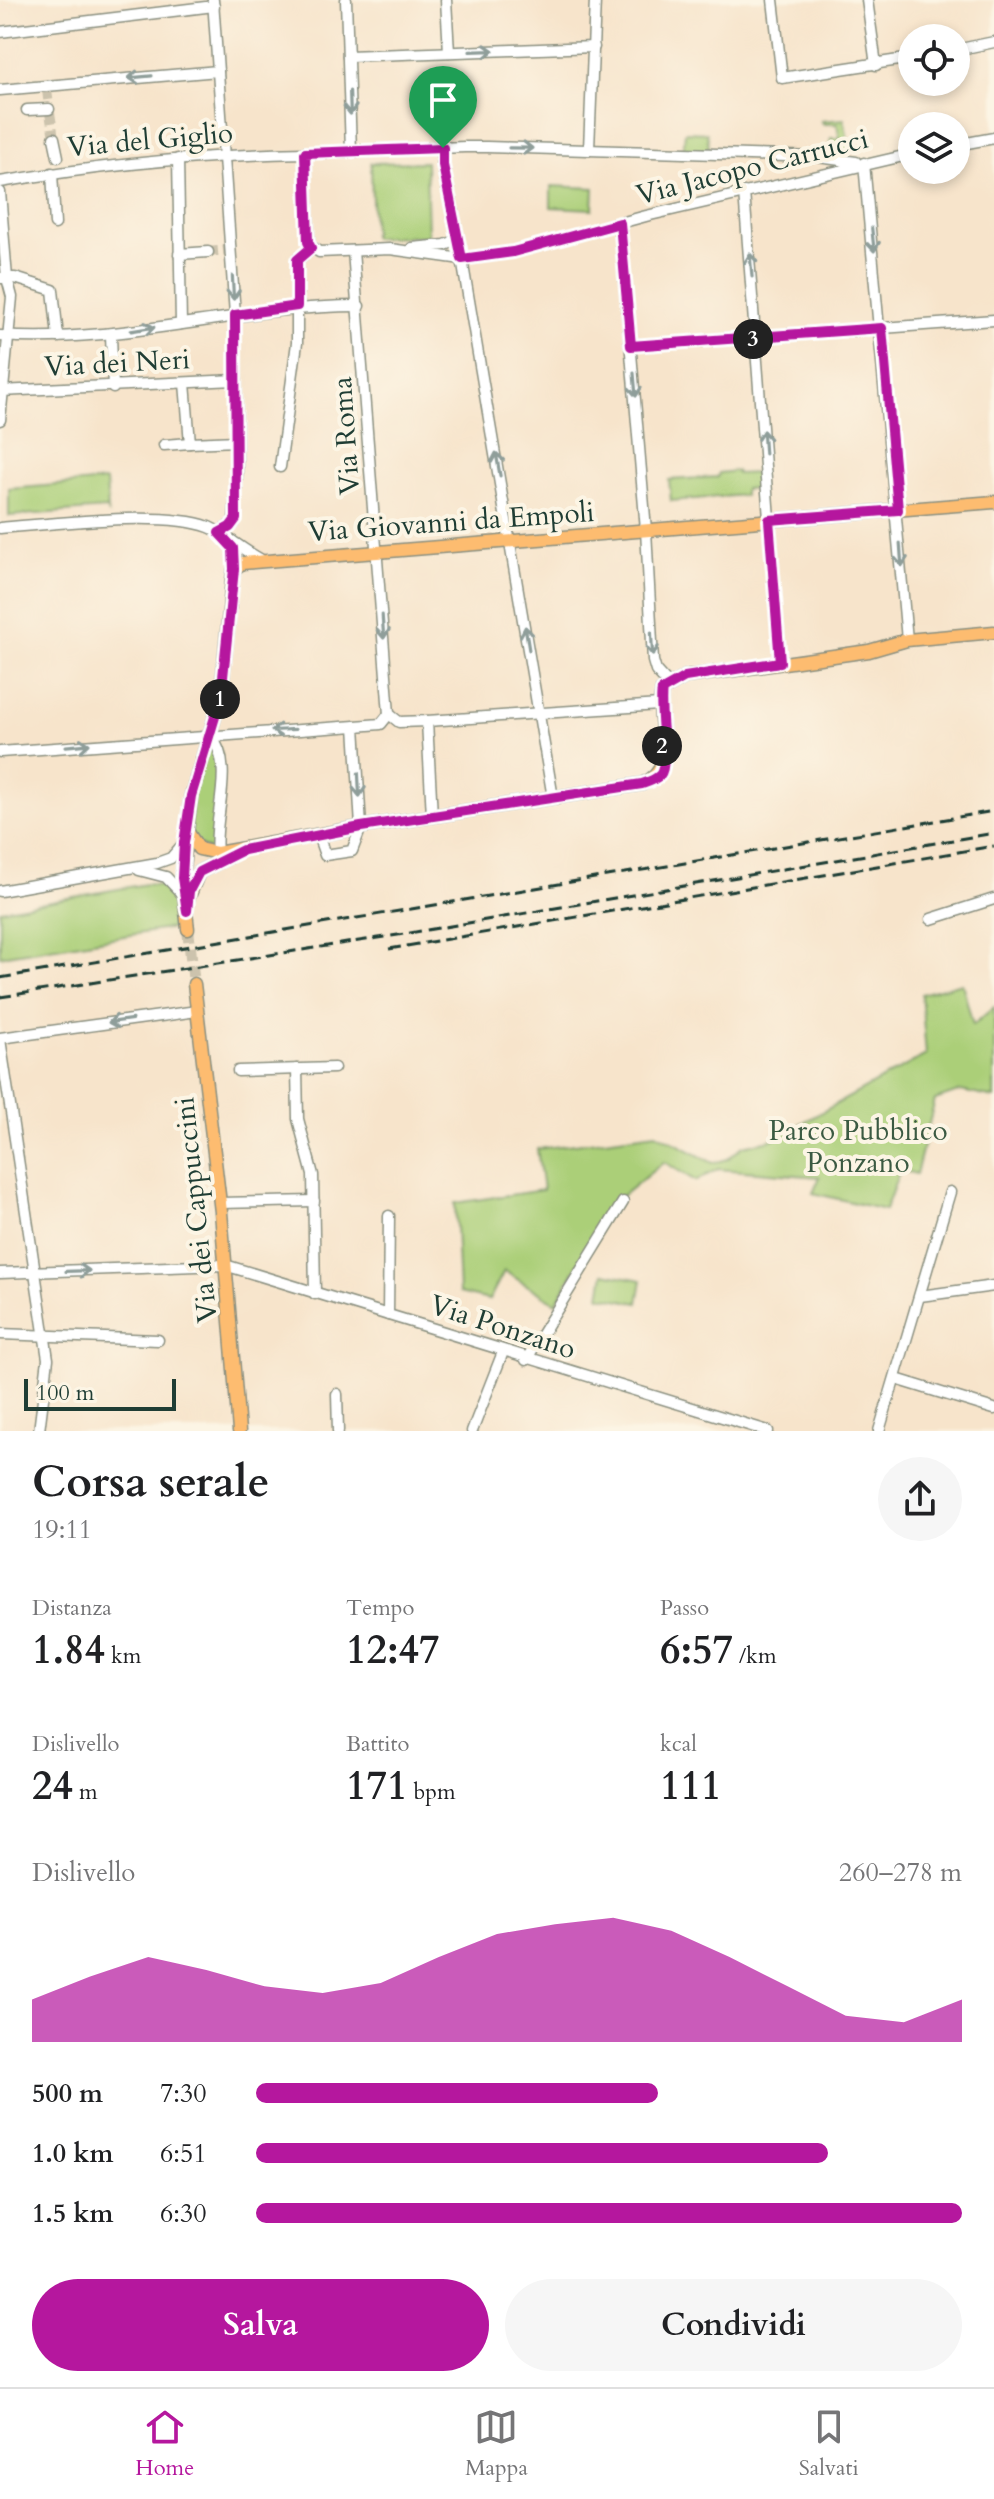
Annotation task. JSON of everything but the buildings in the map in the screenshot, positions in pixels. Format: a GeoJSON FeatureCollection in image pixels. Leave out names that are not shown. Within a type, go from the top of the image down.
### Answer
{"type":"FeatureCollection","features":[{"type":"Feature","properties":{"kind":"main road","name":"Via Giovanni da Empoli"},"geometry":{"type":"LineString","coordinates":[[234,569],[242,563],[260,559],[994,502]]}},
{"type":"Feature","properties":{"kind":"main road"},"geometry":{"type":"LineString","coordinates":[[188,929],[184,896],[186,833],[191,796],[225,677],[234,569]]}},
{"type":"Feature","properties":{"kind":"main road"},"geometry":{"type":"LineString","coordinates":[[186,833],[199,849],[217,853],[361,827],[642,784],[662,773],[659,705],[662,690],[668,684],[685,677],[869,651],[907,640],[994,632]]}},
{"type":"Feature","properties":{"kind":"main road"},"geometry":{"type":"LineString","coordinates":[[187,911],[189,891],[199,872],[243,850]]}},
{"type":"Feature","properties":{"kind":"main road","name":"Via dei Cappuccini"},"geometry":{"type":"LineString","coordinates":[[194,984],[220,1203],[239,1431]]}},
{"type":"Feature","properties":{"kind":"street"},"geometry":{"type":"LineString","coordinates":[[346,0],[351,151]]}},
{"type":"Feature","properties":{"kind":"street"},"geometry":{"type":"LineString","coordinates":[[446,0],[449,52]]}},
{"type":"Feature","properties":{"kind":"street"},"geometry":{"type":"LineString","coordinates":[[589,149],[595,0]]}},
{"type":"Feature","properties":{"kind":"street"},"geometry":{"type":"LineString","coordinates":[[773,0],[782,78],[898,61]]}},
{"type":"Feature","properties":{"kind":"street"},"geometry":{"type":"LineString","coordinates":[[867,0],[876,65]]}},
{"type":"Feature","properties":{"kind":"street"},"geometry":{"type":"LineString","coordinates":[[0,32],[214,3],[235,315],[236,380],[236,519],[219,533]]}},
{"type":"Feature","properties":{"kind":"street"},"geometry":{"type":"LineString","coordinates":[[970,47],[994,42]]}},
{"type":"Feature","properties":{"kind":"street"},"geometry":{"type":"LineString","coordinates":[[348,56],[594,47]]}},
{"type":"Feature","properties":{"kind":"street"},"geometry":{"type":"LineString","coordinates":[[0,90],[218,71]]}},
{"type":"Feature","properties":{"kind":"street"},"geometry":{"type":"LineString","coordinates":[[27,110],[49,109]]}},
{"type":"Feature","properties":{"kind":"street"},"geometry":{"type":"LineString","coordinates":[[54,138],[58,157]]}},
{"type":"Feature","properties":{"kind":"street"},"geometry":{"type":"LineString","coordinates":[[970,142],[994,138]]}},
{"type":"Feature","properties":{"kind":"street"},"geometry":{"type":"LineString","coordinates":[[443,148],[443,165],[512,541],[553,798]]}},
{"type":"Feature","properties":{"kind":"street","name":"Via del Giglio"},"geometry":{"type":"LineString","coordinates":[[0,182],[58,171],[225,155],[443,148],[589,149],[818,157],[864,163]]}},
{"type":"Feature","properties":{"kind":"street"},"geometry":{"type":"LineString","coordinates":[[305,153],[308,242],[311,248],[319,252],[390,249],[445,245],[458,240]]}},
{"type":"Feature","properties":{"kind":"street","name":"Via Jacopo Carrucci"},"geometry":{"type":"LineString","coordinates":[[390,249],[462,259],[513,252],[744,192],[898,157]]}},
{"type":"Feature","properties":{"kind":"street"},"geometry":{"type":"LineString","coordinates":[[178,159],[181,324]]}},
{"type":"Feature","properties":{"kind":"street"},"geometry":{"type":"LineString","coordinates":[[864,163],[882,328],[907,640]]}},
{"type":"Feature","properties":{"kind":"street"},"geometry":{"type":"LineString","coordinates":[[55,224],[58,171]]}},
{"type":"Feature","properties":{"kind":"street"},"geometry":{"type":"LineString","coordinates":[[0,192],[4,278],[12,297],[5,336],[0,420]]}},
{"type":"Feature","properties":{"kind":"street"},"geometry":{"type":"LineString","coordinates":[[744,192],[780,662]]}},
{"type":"Feature","properties":{"kind":"street"},"geometry":{"type":"LineString","coordinates":[[620,223],[646,530],[653,661],[656,671],[668,684]]}},
{"type":"Feature","properties":{"kind":"street"},"geometry":{"type":"LineString","coordinates":[[280,467],[297,343],[297,260],[311,248]]}},
{"type":"Feature","properties":{"kind":"street","name":"Via Roma"},"geometry":{"type":"LineString","coordinates":[[353,251],[389,714]]}},
{"type":"Feature","properties":{"kind":"street"},"geometry":{"type":"LineString","coordinates":[[179,254],[208,252]]}},
{"type":"Feature","properties":{"kind":"street"},"geometry":{"type":"LineString","coordinates":[[4,278],[43,284],[53,290],[58,337]]}},
{"type":"Feature","properties":{"kind":"street"},"geometry":{"type":"LineString","coordinates":[[5,336],[111,335],[297,306],[359,306]]}},
{"type":"Feature","properties":{"kind":"street"},"geometry":{"type":"LineString","coordinates":[[631,346],[994,320]]}},
{"type":"Feature","properties":{"kind":"street"},"geometry":{"type":"LineString","coordinates":[[111,335],[113,388]]}},
{"type":"Feature","properties":{"kind":"street","name":"Via dei Neri"},"geometry":{"type":"LineString","coordinates":[[2,391],[236,380]]}},
{"type":"Feature","properties":{"kind":"street"},"geometry":{"type":"LineString","coordinates":[[185,383],[190,443]]}},
{"type":"Feature","properties":{"kind":"street"},"geometry":{"type":"LineString","coordinates":[[164,445],[236,441]]}},
{"type":"Feature","properties":{"kind":"street"},"geometry":{"type":"LineString","coordinates":[[0,528],[175,521],[219,533],[260,559]]}},
{"type":"Feature","properties":{"kind":"street"},"geometry":{"type":"LineString","coordinates":[[228,541],[233,548],[234,569]]}},
{"type":"Feature","properties":{"kind":"street"},"geometry":{"type":"LineString","coordinates":[[0,752],[381,724],[389,714],[399,722],[659,705]]}},
{"type":"Feature","properties":{"kind":"street"},"geometry":{"type":"LineString","coordinates":[[427,721],[432,816]]}},
{"type":"Feature","properties":{"kind":"street"},"geometry":{"type":"LineString","coordinates":[[318,835],[325,855],[352,851],[361,827],[355,726]]}},
{"type":"Feature","properties":{"kind":"street"},"geometry":{"type":"LineString","coordinates":[[210,735],[221,752],[217,853]]}},
{"type":"Feature","properties":{"kind":"street"},"geometry":{"type":"LineString","coordinates":[[0,891],[129,870],[171,858],[186,833]]}},
{"type":"Feature","properties":{"kind":"street"},"geometry":{"type":"LineString","coordinates":[[129,870],[151,870],[166,877],[184,896]]}},
{"type":"Feature","properties":{"kind":"street"},"geometry":{"type":"LineString","coordinates":[[931,919],[994,899]]}},
{"type":"Feature","properties":{"kind":"street"},"geometry":{"type":"LineString","coordinates":[[39,1431],[48,1367],[0,1039],[197,1011]]}},
{"type":"Feature","properties":{"kind":"street"},"geometry":{"type":"LineString","coordinates":[[238,1071],[334,1068]]}},
{"type":"Feature","properties":{"kind":"street"},"geometry":{"type":"LineString","coordinates":[[297,1069],[298,1119],[311,1162],[315,1294]]}},
{"type":"Feature","properties":{"kind":"street"},"geometry":{"type":"LineString","coordinates":[[879,1431],[950,1192]]}},
{"type":"Feature","properties":{"kind":"street"},"geometry":{"type":"LineString","coordinates":[[220,1203],[314,1201]]}},
{"type":"Feature","properties":{"kind":"street"},"geometry":{"type":"LineString","coordinates":[[526,1360],[623,1202]]}},
{"type":"Feature","properties":{"kind":"street","name":"Via Ponzano"},"geometry":{"type":"LineString","coordinates":[[388,1315],[389,1216]]}},
{"type":"Feature","properties":{"kind":"street"},"geometry":{"type":"LineString","coordinates":[[0,1273],[225,1265]]}},
{"type":"Feature","properties":{"kind":"street","name":"Via Ponzano"},"geometry":{"type":"LineString","coordinates":[[225,1265],[526,1360],[768,1431]]}},
{"type":"Feature","properties":{"kind":"street"},"geometry":{"type":"LineString","coordinates":[[920,1296],[994,1286]]}},
{"type":"Feature","properties":{"kind":"street"},"geometry":{"type":"LineString","coordinates":[[0,1334],[158,1340]]}},
{"type":"Feature","properties":{"kind":"street"},"geometry":{"type":"LineString","coordinates":[[472,1431],[503,1352]]}},
{"type":"Feature","properties":{"kind":"street"},"geometry":{"type":"LineString","coordinates":[[896,1379],[994,1409]]}},
{"type":"Feature","properties":{"kind":"street"},"geometry":{"type":"LineString","coordinates":[[337,1394],[338,1431]]}},
{"type":"Feature","properties":{"kind":"green space"},"geometry":{"type":"Polygon","coordinates":[[[844,119],[850,150],[829,151],[831,138],[840,139],[837,124],[823,124],[822,121],[844,119]]]}},
{"type":"Feature","properties":{"kind":"green space"},"geometry":{"type":"Polygon","coordinates":[[[685,132],[707,133],[710,154],[683,153],[685,132]]]}},
{"type":"Feature","properties":{"kind":"green space"},"geometry":{"type":"Polygon","coordinates":[[[426,162],[428,236],[373,238],[371,163],[426,162]]]}},
{"type":"Feature","properties":{"kind":"green space"},"geometry":{"type":"Polygon","coordinates":[[[551,186],[594,188],[593,209],[551,207],[551,186]]]}},
{"type":"Feature","properties":{"kind":"green space"},"geometry":{"type":"Polygon","coordinates":[[[736,471],[737,474],[758,473],[759,488],[744,489],[744,495],[671,501],[669,480],[718,477],[719,473],[736,471]]]}},
{"type":"Feature","properties":{"kind":"green space"},"geometry":{"type":"Polygon","coordinates":[[[106,481],[108,512],[106,509],[9,516],[9,489],[106,481]]]}},
{"type":"Feature","properties":{"kind":"green space"},"geometry":{"type":"Polygon","coordinates":[[[210,735],[221,752],[217,853],[191,842],[191,796],[210,735]]]}},
{"type":"Feature","properties":{"kind":"green space"},"geometry":{"type":"Polygon","coordinates":[[[146,884],[167,886],[177,901],[180,927],[0,956],[0,910],[146,884]]]}},
{"type":"Feature","properties":{"kind":"green space","name":"Parco Pubblico Ponzano"},"geometry":{"type":"Polygon","coordinates":[[[962,983],[973,1025],[994,1007],[994,1098],[961,1091],[935,1100],[916,1174],[900,1170],[885,1210],[813,1193],[820,1177],[718,1169],[696,1181],[664,1162],[612,1204],[556,1303],[504,1271],[489,1300],[459,1293],[455,1203],[543,1190],[537,1149],[656,1133],[713,1163],[728,1159],[743,1146],[771,1140],[926,1055],[921,994],[962,983]]]}},
{"type":"Feature","properties":{"kind":"green space"},"geometry":{"type":"Polygon","coordinates":[[[604,1273],[642,1280],[638,1303],[600,1296],[604,1273]]]}},
{"type":"Feature","properties":{"kind":"tunnel"},"geometry":{"type":"LineString","coordinates":[[47,90],[49,106]]}},
{"type":"Feature","properties":{"kind":"tunnel"},"geometry":{"type":"LineString","coordinates":[[50,113],[54,138]]}},
{"type":"Feature","properties":{"kind":"tunnel"},"geometry":{"type":"LineString","coordinates":[[208,252],[228,250]]}},
{"type":"Feature","properties":{"kind":"tunnel"},"geometry":{"type":"LineString","coordinates":[[188,929],[194,984]]}},
{"type":"Feature","properties":{"kind":"railway"},"geometry":{"type":"LineString","coordinates":[[0,978],[994,811]]}},
{"type":"Feature","properties":{"kind":"railway"},"geometry":{"type":"LineString","coordinates":[[0,997],[398,935],[994,833]]}},
{"type":"Feature","properties":{"kind":"railway"},"geometry":{"type":"LineString","coordinates":[[389,949],[994,846]]}},
{"type":"Feature","properties":{"kind":"route"},"geometry":{"type":"LineString","coordinates":[[443,148],[443,165],[462,259],[513,252],[620,223],[631,346],[882,328],[898,510],[769,520],[780,662],[685,677],[668,684],[662,690],[659,705],[664,767],[655,779],[642,784],[361,827],[243,850],[199,872],[189,891],[187,911],[182,878],[184,843],[191,796],[225,677],[234,569],[233,548],[219,533],[236,519],[235,315],[297,306],[297,260],[311,248],[308,242],[305,153],[443,148]]}}]}
